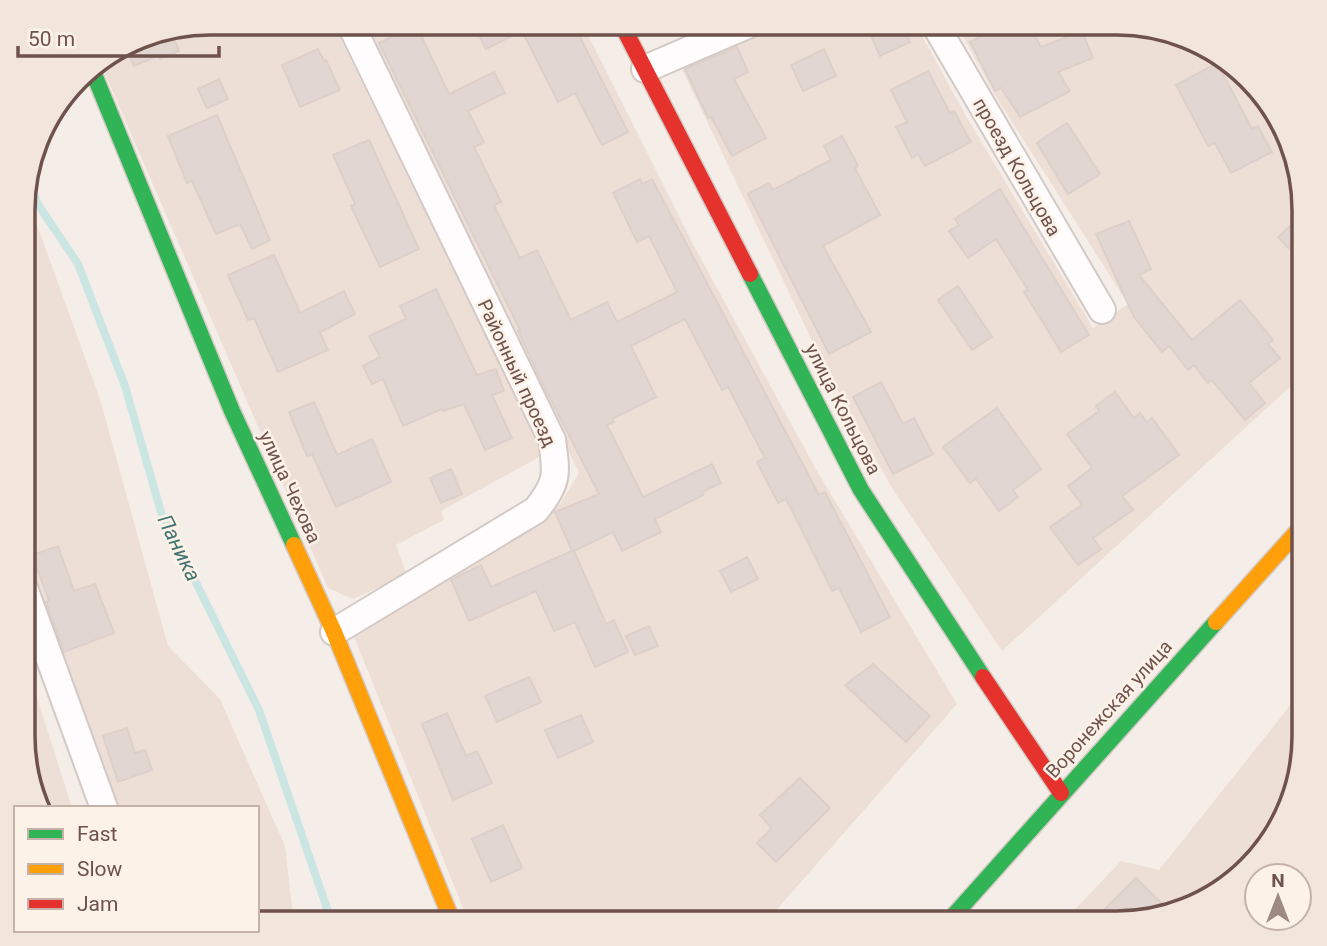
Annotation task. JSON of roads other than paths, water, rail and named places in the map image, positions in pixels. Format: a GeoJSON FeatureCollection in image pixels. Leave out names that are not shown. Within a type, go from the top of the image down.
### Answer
{"type":"FeatureCollection","features":[{"type":"Feature","properties":{"kind":"street","name":"Районный проезд"},"geometry":{"type":"LineString","coordinates":[[334,632],[536,510],[550,491],[556,470],[552,440],[356,35]]}},
{"type":"Feature","properties":{"kind":"street","name":"улица Кольцова"},"geometry":{"type":"LineString","coordinates":[[627,35],[861,490],[1062,793]]}},
{"type":"Feature","properties":{"kind":"street"},"geometry":{"type":"LineString","coordinates":[[645,69],[724,35]]}},
{"type":"Feature","properties":{"kind":"street","name":"проезд Кольцова"},"geometry":{"type":"LineString","coordinates":[[941,35],[1102,310]]}},
{"type":"Feature","properties":{"kind":"street","name":"улица Чехова"},"geometry":{"type":"LineString","coordinates":[[95,78],[232,411],[334,632],[448,911]]}},
{"type":"Feature","properties":{"kind":"street","name":"Воронежская улица"},"geometry":{"type":"LineString","coordinates":[[960,911],[1062,793],[1292,537]]}},
{"type":"Feature","properties":{"kind":"street"},"geometry":{"type":"LineString","coordinates":[[35,619],[103,806]]}},
{"type":"Feature","properties":{"kind":"waterway","name":"Паника"},"geometry":{"type":"LineString","coordinates":[[36,198],[78,264],[125,386],[161,512],[259,710],[328,911]]}}]}
